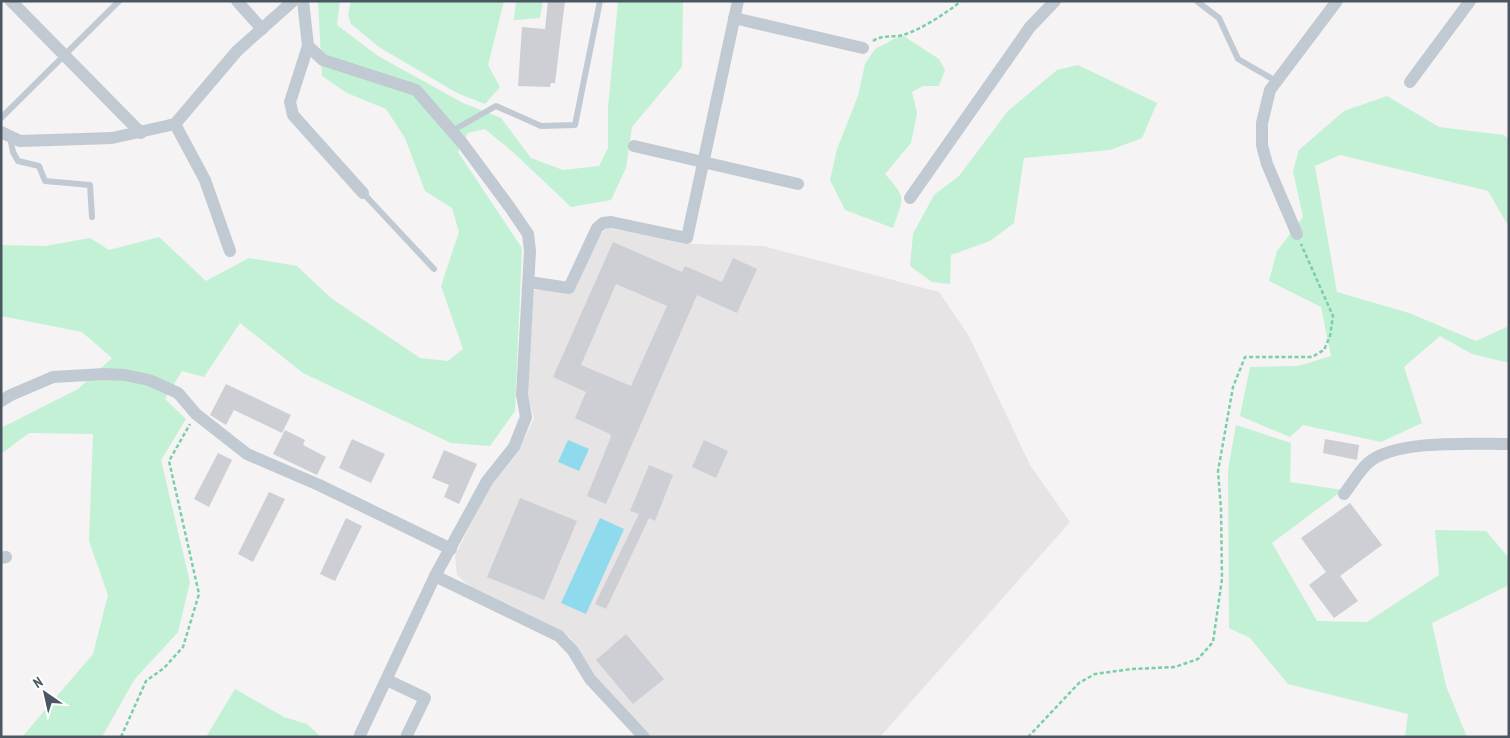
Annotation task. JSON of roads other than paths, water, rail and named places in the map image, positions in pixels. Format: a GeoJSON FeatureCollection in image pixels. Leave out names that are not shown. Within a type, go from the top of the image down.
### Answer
{"type":"FeatureCollection","features":[{"type":"Feature","properties":{"kind":"street"},"geometry":{"type":"LineString","coordinates":[[11,1],[66,54],[141,132]]}},
{"type":"Feature","properties":{"kind":"street"},"geometry":{"type":"LineString","coordinates":[[236,1],[262,29]]}},
{"type":"Feature","properties":{"kind":"street"},"geometry":{"type":"LineString","coordinates":[[6,134],[20,141],[112,138],[175,124],[237,51],[293,1]]}},
{"type":"Feature","properties":{"kind":"street"},"geometry":{"type":"LineString","coordinates":[[303,1],[308,46],[290,102],[293,116],[363,193]]}},
{"type":"Feature","properties":{"kind":"street"},"geometry":{"type":"LineString","coordinates":[[529,282],[569,288],[593,234],[603,223],[611,222],[688,238],[738,1]]}},
{"type":"Feature","properties":{"kind":"street"},"geometry":{"type":"LineString","coordinates":[[910,198],[1030,27],[1055,1]]}},
{"type":"Feature","properties":{"kind":"street"},"geometry":{"type":"LineString","coordinates":[[1297,234],[1267,164],[1262,145],[1262,124],[1270,90],[1337,1]]}},
{"type":"Feature","properties":{"kind":"street"},"geometry":{"type":"LineString","coordinates":[[1410,82],[1470,1]]}},
{"type":"Feature","properties":{"kind":"street"},"geometry":{"type":"LineString","coordinates":[[734,18],[864,48]]}},
{"type":"Feature","properties":{"kind":"street"},"geometry":{"type":"LineString","coordinates":[[308,46],[324,60],[416,90],[452,131],[528,234],[529,282],[522,395],[526,417],[514,447],[487,481],[435,576],[360,735]]}},
{"type":"Feature","properties":{"kind":"street"},"geometry":{"type":"LineString","coordinates":[[175,124],[205,180],[230,251]]}},
{"type":"Feature","properties":{"kind":"street"},"geometry":{"type":"LineString","coordinates":[[634,146],[798,184]]}},
{"type":"Feature","properties":{"kind":"street"},"geometry":{"type":"LineString","coordinates":[[1,401],[11,394],[53,377],[125,375],[149,380],[178,393],[196,414],[247,454],[319,485],[451,549]]}},
{"type":"Feature","properties":{"kind":"street"},"geometry":{"type":"LineString","coordinates":[[1344,494],[1368,462],[1386,454],[1416,445],[1509,444]]}},
{"type":"Feature","properties":{"kind":"street"},"geometry":{"type":"LineString","coordinates":[[435,576],[560,636],[573,651],[590,679],[644,737]]}},
{"type":"Feature","properties":{"kind":"street"},"geometry":{"type":"LineString","coordinates":[[387,680],[425,698],[407,735]]}},
{"type":"Feature","properties":{"kind":"lane"},"geometry":{"type":"LineString","coordinates":[[1,118],[119,1]]}},
{"type":"Feature","properties":{"kind":"lane"},"geometry":{"type":"LineString","coordinates":[[452,131],[496,106],[541,126],[575,125],[600,1]]}},
{"type":"Feature","properties":{"kind":"lane"},"geometry":{"type":"LineString","coordinates":[[1198,2],[1220,18],[1238,59],[1276,81]]}},
{"type":"Feature","properties":{"kind":"lane"},"geometry":{"type":"LineString","coordinates":[[6,134],[18,161],[39,166],[45,181],[90,185],[92,216]]}},
{"type":"Feature","properties":{"kind":"lane"},"geometry":{"type":"LineString","coordinates":[[363,193],[434,269]]}},
{"type":"Feature","properties":{"kind":"water"},"geometry":{"type":"Polygon","coordinates":[[[568,440],[589,449],[579,471],[558,462],[568,440]]]}},
{"type":"Feature","properties":{"kind":"water"},"geometry":{"type":"Polygon","coordinates":[[[600,518],[624,529],[586,614],[561,603],[600,518]]]}}]}
